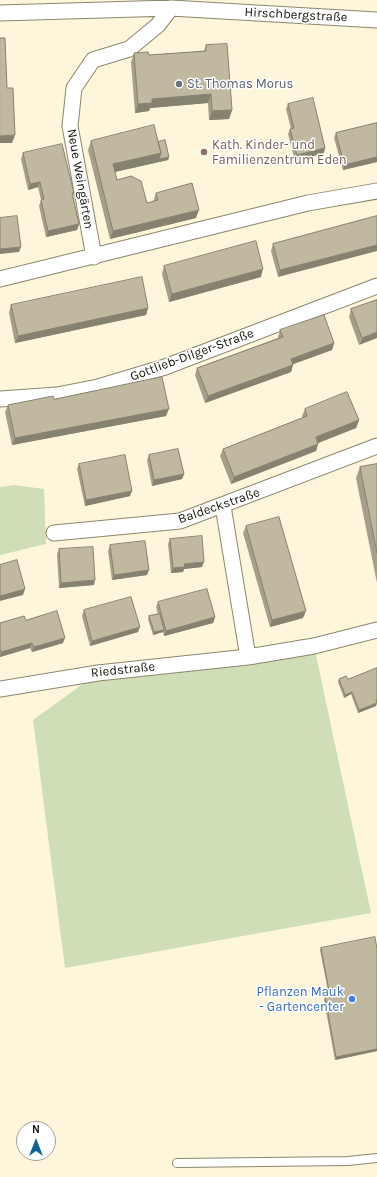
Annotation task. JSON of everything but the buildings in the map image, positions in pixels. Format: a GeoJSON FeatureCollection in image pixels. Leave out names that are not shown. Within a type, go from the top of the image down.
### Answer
{"type":"FeatureCollection","features":[{"type":"Feature","properties":{"kind":"street","name":"Hirschbergstraße"},"geometry":{"type":"LineString","coordinates":[[0,13],[171,4],[377,20]]}},
{"type":"Feature","properties":{"kind":"street","name":"Neue Weingärten"},"geometry":{"type":"LineString","coordinates":[[94,257],[70,126],[74,88],[93,60],[129,49],[158,25],[171,4]]}},
{"type":"Feature","properties":{"kind":"street"},"geometry":{"type":"LineString","coordinates":[[0,279],[308,203],[377,191]]}},
{"type":"Feature","properties":{"kind":"street","name":"Gottlieb-Dilger-Straße"},"geometry":{"type":"LineString","coordinates":[[0,399],[57,395],[98,387],[165,367],[377,286]]}},
{"type":"Feature","properties":{"kind":"street","name":"Baldeckstraße"},"geometry":{"type":"LineString","coordinates":[[54,533],[180,522],[377,446]]}},
{"type":"Feature","properties":{"kind":"street"},"geometry":{"type":"LineString","coordinates":[[223,506],[248,657]]}},
{"type":"Feature","properties":{"kind":"street","name":"Riedstraße"},"geometry":{"type":"LineString","coordinates":[[0,689],[98,673],[248,657],[314,646],[377,630]]}},
{"type":"Feature","properties":{"kind":"lane"},"geometry":{"type":"LineString","coordinates":[[178,1163],[340,1161],[377,1158]]}},
{"type":"Feature","properties":{"kind":"green space"},"geometry":{"type":"Polygon","coordinates":[[[14,485],[44,489],[46,544],[0,555],[0,487],[14,485]]]}},
{"type":"Feature","properties":{"kind":"green space"},"geometry":{"type":"Polygon","coordinates":[[[314,646],[371,913],[65,968],[33,720],[98,673],[314,646]]]}},
{"type":"Feature","properties":{"kind":"place","name":"St. Thomas Morus"},"geometry":{"type":"Point","coordinates":[179,84]}},
{"type":"Feature","properties":{"kind":"place","name":"Kath. Kinder- und Familienzentrum Eden"},"geometry":{"type":"Point","coordinates":[204,152]}},
{"type":"Feature","properties":{"kind":"place","name":"Pflanzen Mauk - Gartencenter"},"geometry":{"type":"Point","coordinates":[352,999]}}]}
